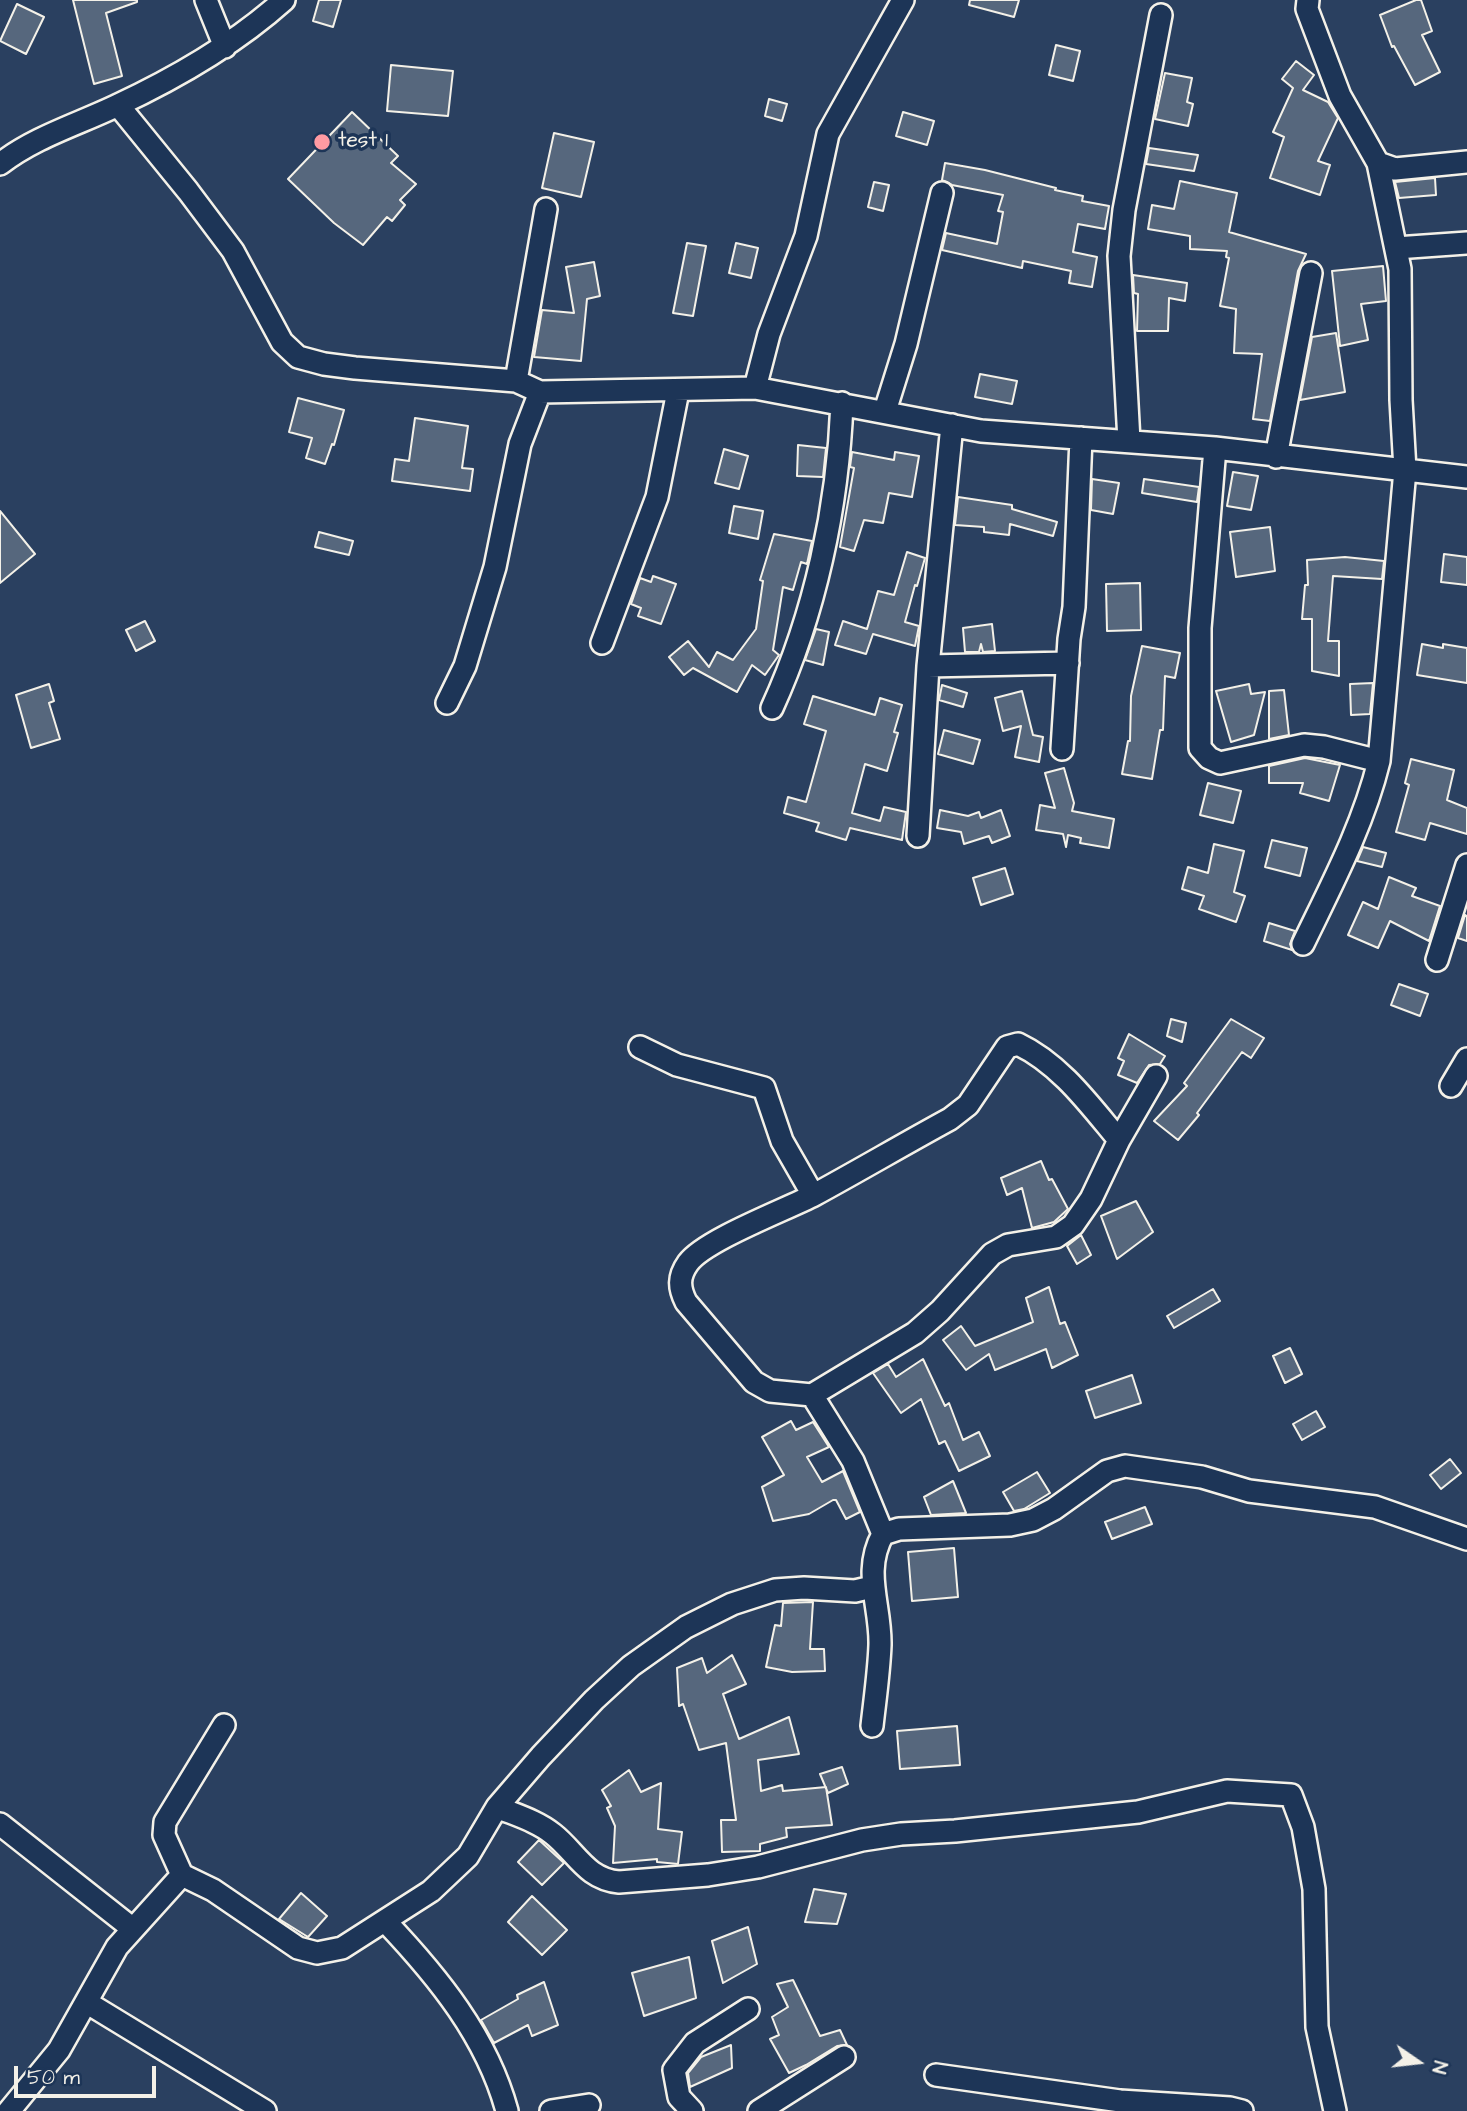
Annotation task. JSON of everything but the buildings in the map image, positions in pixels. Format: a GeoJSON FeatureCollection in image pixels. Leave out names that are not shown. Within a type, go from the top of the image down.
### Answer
{"type":"FeatureCollection","features":[{"type":"Feature","properties":{"kind":"street"},"geometry":{"type":"LineString","coordinates":[[206,0],[225,47]]}},
{"type":"Feature","properties":{"kind":"street"},"geometry":{"type":"LineString","coordinates":[[0,164],[21,148],[118,105],[225,47],[255,26],[284,0]]}},
{"type":"Feature","properties":{"kind":"street"},"geometry":{"type":"LineString","coordinates":[[755,388],[769,334],[806,236],[828,134],[903,0]]}},
{"type":"Feature","properties":{"kind":"street"},"geometry":{"type":"LineString","coordinates":[[1303,944],[1360,824],[1380,761],[1405,470],[1401,400],[1400,269],[1378,163],[1340,96],[1306,3]]}},
{"type":"Feature","properties":{"kind":"street"},"geometry":{"type":"LineString","coordinates":[[1129,441],[1119,256],[1124,210],[1161,15]]}},
{"type":"Feature","properties":{"kind":"street"},"geometry":{"type":"LineString","coordinates":[[118,105],[233,251],[282,342],[298,357],[355,368],[516,381],[540,392],[755,388],[981,431],[1215,448],[1467,477]]}},
{"type":"Feature","properties":{"kind":"street"},"geometry":{"type":"LineString","coordinates":[[1378,163],[1395,169],[1467,162]]}},
{"type":"Feature","properties":{"kind":"street"},"geometry":{"type":"LineString","coordinates":[[885,411],[905,344],[942,194]]}},
{"type":"Feature","properties":{"kind":"street"},"geometry":{"type":"LineString","coordinates":[[516,381],[546,209]]}},
{"type":"Feature","properties":{"kind":"street"},"geometry":{"type":"LineString","coordinates":[[1396,248],[1467,243]]}},
{"type":"Feature","properties":{"kind":"street"},"geometry":{"type":"LineString","coordinates":[[1276,457],[1311,272]]}},
{"type":"Feature","properties":{"kind":"street"},"geometry":{"type":"LineString","coordinates":[[602,643],[657,497],[678,391]]}},
{"type":"Feature","properties":{"kind":"street"},"geometry":{"type":"LineString","coordinates":[[447,702],[465,666],[491,580],[520,444],[540,392]]}},
{"type":"Feature","properties":{"kind":"street"},"geometry":{"type":"LineString","coordinates":[[772,708],[788,674],[815,584],[837,470],[842,403]]}},
{"type":"Feature","properties":{"kind":"street"},"geometry":{"type":"LineString","coordinates":[[918,836],[928,666],[953,425]]}},
{"type":"Feature","properties":{"kind":"street"},"geometry":{"type":"LineString","coordinates":[[1062,749],[1074,607],[1081,438]]}},
{"type":"Feature","properties":{"kind":"street"},"geometry":{"type":"LineString","coordinates":[[1215,448],[1200,628],[1200,748],[1209,758],[1220,763],[1304,745],[1324,747],[1380,761]]}},
{"type":"Feature","properties":{"kind":"street"},"geometry":{"type":"LineString","coordinates":[[928,666],[1068,663]]}},
{"type":"Feature","properties":{"kind":"street"},"geometry":{"type":"LineString","coordinates":[[1437,960],[1467,865]]}},
{"type":"Feature","properties":{"kind":"street"},"geometry":{"type":"LineString","coordinates":[[1119,1140],[1067,1079],[1035,1052],[1018,1044],[1007,1047],[968,1105],[950,1119],[813,1195],[708,1247],[689,1262],[681,1276],[679,1289],[754,1382],[770,1391],[812,1395],[915,1333],[940,1311],[992,1254],[1008,1245],[1056,1237],[1073,1224],[1091,1199],[1119,1140],[1156,1076]]}},
{"type":"Feature","properties":{"kind":"street"},"geometry":{"type":"LineString","coordinates":[[640,1047],[677,1065],[764,1088],[782,1141],[813,1195]]}},
{"type":"Feature","properties":{"kind":"street"},"geometry":{"type":"LineString","coordinates":[[1451,1086],[1467,1059]]}},
{"type":"Feature","properties":{"kind":"street"},"geometry":{"type":"LineString","coordinates":[[812,1395],[853,1461],[883,1534]]}},
{"type":"Feature","properties":{"kind":"street"},"geometry":{"type":"LineString","coordinates":[[872,1726],[880,1644],[872,1587],[874,1549],[883,1534],[899,1529],[1010,1525],[1033,1520],[1054,1509],[1107,1471],[1125,1466],[1202,1477],[1249,1491],[1375,1507],[1467,1539]]}},
{"type":"Feature","properties":{"kind":"street"},"geometry":{"type":"LineString","coordinates":[[224,1725],[165,1822],[164,1835],[182,1875],[213,1890],[298,1948],[317,1954],[342,1948],[431,1891],[468,1856],[497,1807],[594,1700],[631,1665],[686,1627],[732,1604],[775,1590],[804,1588],[839,1591],[872,1587]]}},
{"type":"Feature","properties":{"kind":"street"},"geometry":{"type":"LineString","coordinates":[[497,1807],[536,1823],[554,1834],[589,1872],[606,1881],[619,1882],[708,1875],[758,1867],[862,1840],[901,1834],[1138,1812],[1227,1791],[1291,1795],[1303,1827],[1314,1889],[1317,2027],[1335,2111]]}},
{"type":"Feature","properties":{"kind":"street"},"geometry":{"type":"LineString","coordinates":[[0,1824],[133,1929]]}},
{"type":"Feature","properties":{"kind":"street"},"geometry":{"type":"LineString","coordinates":[[9,2107],[59,2050],[117,1947],[182,1875]]}},
{"type":"Feature","properties":{"kind":"street"},"geometry":{"type":"LineString","coordinates":[[386,1922],[425,1963],[468,2022],[499,2080],[507,2111]]}},
{"type":"Feature","properties":{"kind":"street"},"geometry":{"type":"LineString","coordinates":[[86,2002],[265,2111]]}},
{"type":"Feature","properties":{"kind":"street"},"geometry":{"type":"LineString","coordinates":[[692,2111],[679,2097],[674,2070],[695,2043],[748,2009]]}},
{"type":"Feature","properties":{"kind":"street"},"geometry":{"type":"LineString","coordinates":[[759,2111],[844,2057]]}},
{"type":"Feature","properties":{"kind":"street"},"geometry":{"type":"LineString","coordinates":[[936,2074],[1120,2101],[1242,2111]]}},
{"type":"Feature","properties":{"kind":"street"},"geometry":{"type":"LineString","coordinates":[[551,2111],[589,2105]]}},
{"type":"Feature","properties":{"kind":"place","name":"test 1"},"geometry":{"type":"Point","coordinates":[322,142]}}]}
